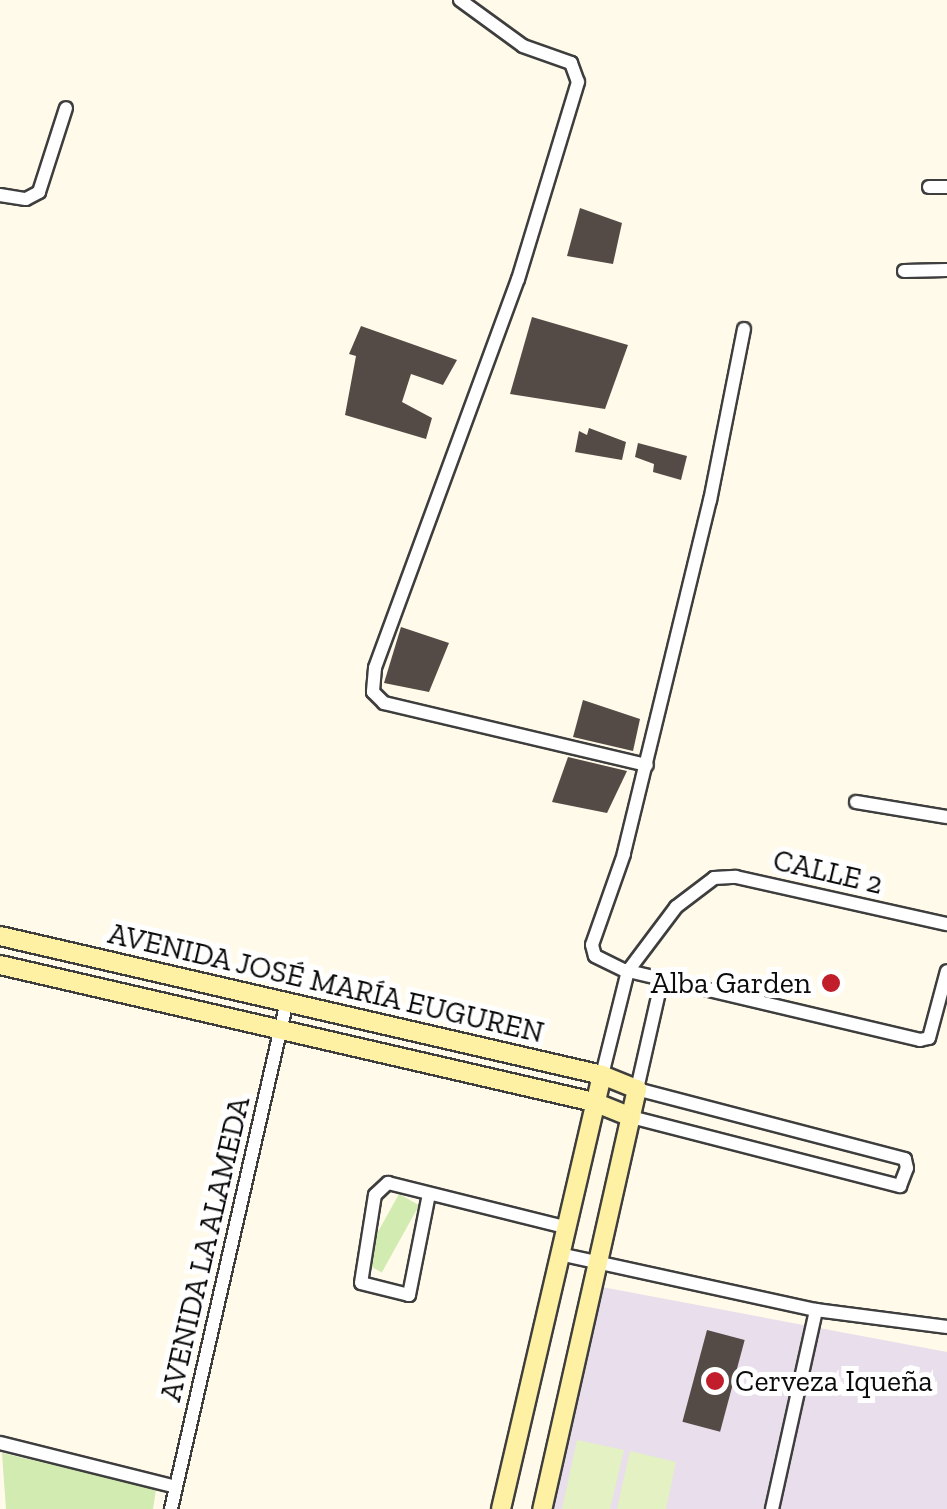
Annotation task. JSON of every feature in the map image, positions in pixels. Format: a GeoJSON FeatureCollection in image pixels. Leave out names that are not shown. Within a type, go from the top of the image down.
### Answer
{"type":"FeatureCollection","features":[{"type":"Feature","properties":{"kind":"street"},"geometry":{"type":"LineString","coordinates":[[460,0],[523,46],[572,63],[578,82],[518,279],[375,668],[372,692],[384,703],[646,765]]}},
{"type":"Feature","properties":{"kind":"street"},"geometry":{"type":"LineString","coordinates":[[0,195],[26,200],[49,179],[66,108]]}},
{"type":"Feature","properties":{"kind":"street"},"geometry":{"type":"LineString","coordinates":[[929,187],[947,186]]}},
{"type":"Feature","properties":{"kind":"street"},"geometry":{"type":"LineString","coordinates":[[904,271],[947,270]]}},
{"type":"Feature","properties":{"kind":"street"},"geometry":{"type":"LineString","coordinates":[[744,328],[646,765],[592,945],[599,960],[628,970],[929,1038],[947,971]]}},
{"type":"Feature","properties":{"kind":"street"},"geometry":{"type":"LineString","coordinates":[[856,802],[947,816]]}},
{"type":"Feature","properties":{"kind":"street","name":"CALLE 2"},"geometry":{"type":"LineString","coordinates":[[628,970],[700,886],[736,877],[947,924]]}},
{"type":"Feature","properties":{"kind":"street","name":"AVENIDA JOSÉ MARÍA EUGUREN"},"geometry":{"type":"LineString","coordinates":[[0,936],[602,1076],[638,1090]]}},
{"type":"Feature","properties":{"kind":"street","name":"AVENIDA JOSÉ MARÍA EUGUREN"},"geometry":{"type":"LineString","coordinates":[[0,965],[594,1102],[631,1116]]}},
{"type":"Feature","properties":{"kind":"street"},"geometry":{"type":"LineString","coordinates":[[501,1509],[628,970]]}},
{"type":"Feature","properties":{"kind":"street"},"geometry":{"type":"LineString","coordinates":[[542,1509],[662,978]]}},
{"type":"Feature","properties":{"kind":"street","name":"AVENIDA LA ALAMEDA"},"geometry":{"type":"LineString","coordinates":[[172,1509],[287,1001]]}},
{"type":"Feature","properties":{"kind":"street"},"geometry":{"type":"LineString","coordinates":[[631,1116],[900,1186],[908,1168],[906,1160],[638,1090]]}},
{"type":"Feature","properties":{"kind":"street"},"geometry":{"type":"LineString","coordinates":[[761,1150],[768,1123]]}},
{"type":"Feature","properties":{"kind":"street"},"geometry":{"type":"LineString","coordinates":[[429,1194],[410,1295],[361,1283],[375,1195],[388,1184],[565,1227]]}},
{"type":"Feature","properties":{"kind":"street"},"geometry":{"type":"LineString","coordinates":[[559,1254],[816,1310],[947,1327]]}},
{"type":"Feature","properties":{"kind":"street"},"geometry":{"type":"LineString","coordinates":[[772,1509],[816,1310]]}},
{"type":"Feature","properties":{"kind":"street"},"geometry":{"type":"LineString","coordinates":[[0,1443],[176,1488]]}},
{"type":"Feature","properties":{"kind":"shaded area"},"geometry":{"type":"Polygon","coordinates":[[[602,1287],[947,1352],[947,1509],[552,1509],[602,1287]]]}},
{"type":"Feature","properties":{"kind":"green space"},"geometry":{"type":"Polygon","coordinates":[[[399,1194],[419,1205],[382,1272],[362,1261],[399,1194]]]}},
{"type":"Feature","properties":{"kind":"green space"},"geometry":{"type":"Polygon","coordinates":[[[577,1440],[624,1450],[610,1509],[562,1509],[577,1440]]]}},
{"type":"Feature","properties":{"kind":"green space"},"geometry":{"type":"Polygon","coordinates":[[[630,1451],[676,1462],[666,1509],[617,1509],[630,1451]]]}},
{"type":"Feature","properties":{"kind":"green space"},"geometry":{"type":"Polygon","coordinates":[[[2,1453],[156,1489],[153,1509],[6,1509],[2,1453]]]}},
{"type":"Feature","properties":{"kind":"building"},"geometry":{"type":"Polygon","coordinates":[[[580,208],[622,223],[613,264],[567,256],[580,208]]]}},
{"type":"Feature","properties":{"kind":"building"},"geometry":{"type":"Polygon","coordinates":[[[532,317],[628,345],[605,409],[510,394],[532,317]]]}},
{"type":"Feature","properties":{"kind":"building"},"geometry":{"type":"Polygon","coordinates":[[[361,326],[457,360],[443,385],[411,374],[402,402],[432,418],[426,439],[345,415],[356,356],[349,354],[361,326]]]}},
{"type":"Feature","properties":{"kind":"building"},"geometry":{"type":"Polygon","coordinates":[[[589,428],[626,442],[622,460],[575,452],[579,431],[587,435],[589,428]]]}},
{"type":"Feature","properties":{"kind":"building"},"geometry":{"type":"Polygon","coordinates":[[[638,443],[687,456],[681,480],[653,472],[654,464],[635,457],[638,443]]]}},
{"type":"Feature","properties":{"kind":"building"},"geometry":{"type":"Polygon","coordinates":[[[401,627],[449,643],[429,692],[384,683],[401,627]]]}},
{"type":"Feature","properties":{"kind":"building"},"geometry":{"type":"Polygon","coordinates":[[[583,700],[640,719],[633,751],[573,737],[583,700]]]}},
{"type":"Feature","properties":{"kind":"building"},"geometry":{"type":"Polygon","coordinates":[[[568,757],[627,771],[607,813],[552,802],[568,757]]]}},
{"type":"Feature","properties":{"kind":"building","name":"Cerveza Iqueña"},"geometry":{"type":"Polygon","coordinates":[[[707,1330],[745,1340],[720,1432],[682,1422],[707,1330]]]}},
{"type":"Feature","properties":{"kind":"place","name":"Alba Garden"},"geometry":{"type":"Point","coordinates":[831,983]}},
{"type":"Feature","properties":{"kind":"place","name":"Cerveza Iqueña"},"geometry":{"type":"Point","coordinates":[715,1381]}}]}
